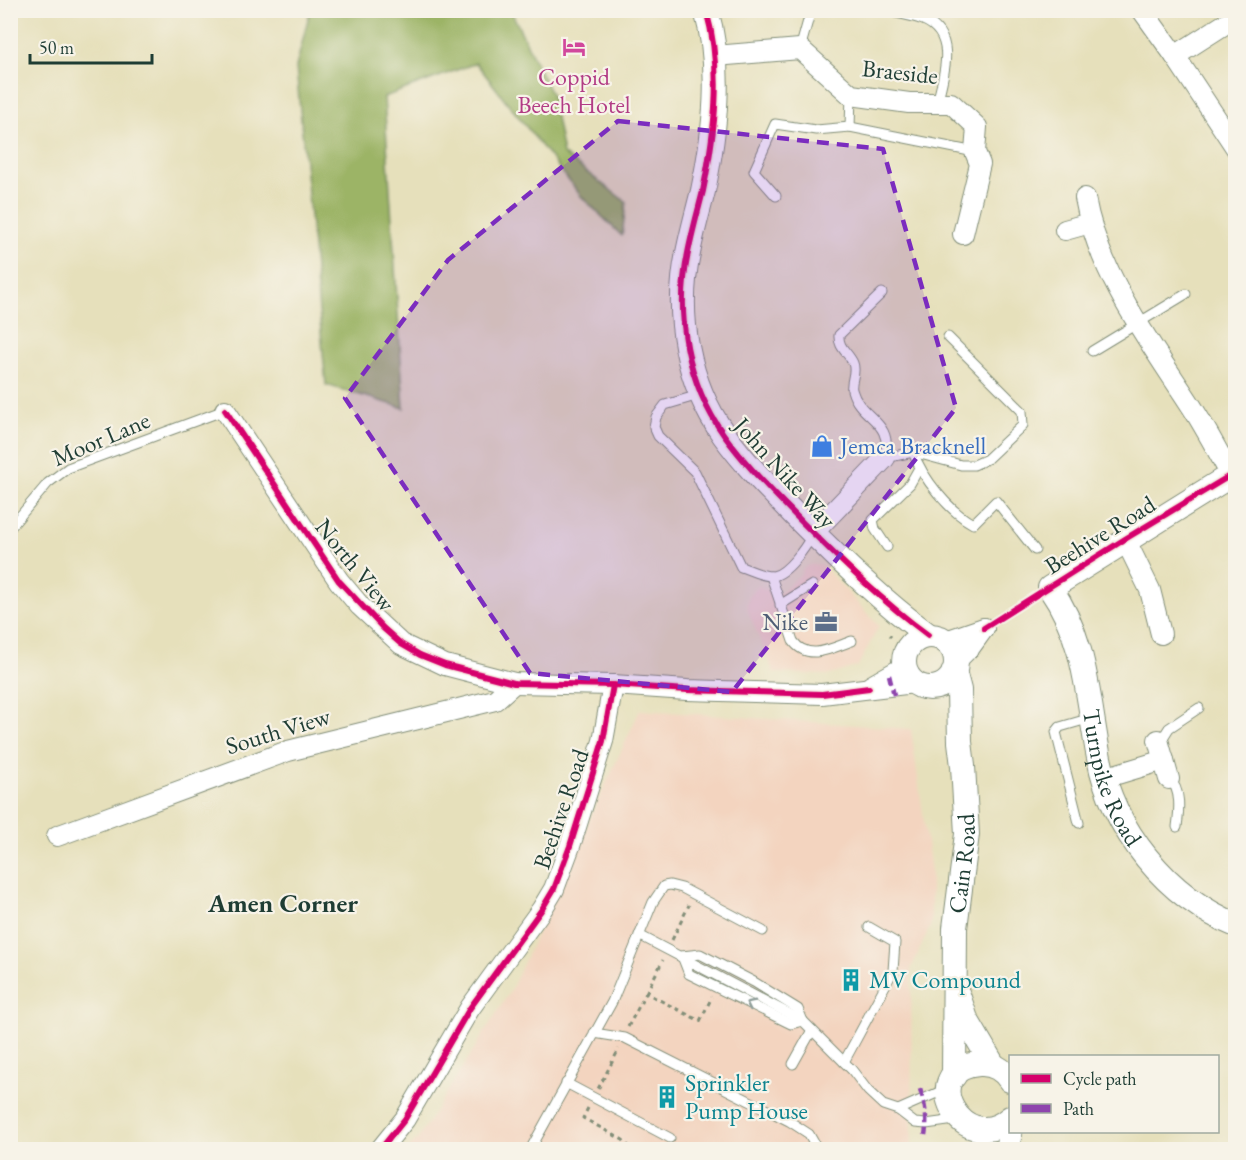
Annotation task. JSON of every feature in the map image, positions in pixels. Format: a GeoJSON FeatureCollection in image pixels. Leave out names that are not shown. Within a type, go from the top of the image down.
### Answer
{"type":"FeatureCollection","features":[{"type":"Feature","properties":{"kind":"street","name":"John Nike Way"},"geometry":{"type":"LineString","coordinates":[[706,10],[715,56],[716,79],[711,148],[687,254],[683,297],[685,336],[691,368],[701,394],[722,433],[759,478],[813,533],[894,609],[946,652]]}},
{"type":"Feature","properties":{"kind":"street"},"geometry":{"type":"LineString","coordinates":[[1142,10],[1236,148]]}},
{"type":"Feature","properties":{"kind":"street"},"geometry":{"type":"LineString","coordinates":[[1175,56],[1235,19]]}},
{"type":"Feature","properties":{"kind":"street"},"geometry":{"type":"LineString","coordinates":[[715,56],[800,49]]}},
{"type":"Feature","properties":{"kind":"street","name":"Braeside"},"geometry":{"type":"LineString","coordinates":[[800,49],[851,95],[909,103],[951,103],[976,127],[975,152],[980,164],[963,234]]}},
{"type":"Feature","properties":{"kind":"street"},"geometry":{"type":"LineString","coordinates":[[1085,198],[1090,223],[1118,290],[1233,474]]}},
{"type":"Feature","properties":{"kind":"street"},"geometry":{"type":"LineString","coordinates":[[1065,230],[1090,223]]}},
{"type":"Feature","properties":{"kind":"street","name":"North View"},"geometry":{"type":"LineString","coordinates":[[225,410],[339,581],[383,628],[402,644],[420,655],[445,665],[514,683],[613,684]]}},
{"type":"Feature","properties":{"kind":"street"},"geometry":{"type":"LineString","coordinates":[[813,533],[885,458]]}},
{"type":"Feature","properties":{"kind":"street","name":"Beehive Road"},"geometry":{"type":"LineString","coordinates":[[1050,588],[1125,539],[1233,474]]}},
{"type":"Feature","properties":{"kind":"street"},"geometry":{"type":"LineString","coordinates":[[1125,539],[1150,590],[1161,634]]}},
{"type":"Feature","properties":{"kind":"street","name":"Turnpike Road"},"geometry":{"type":"LineString","coordinates":[[1050,588],[1057,598],[1078,645],[1085,668],[1104,778],[1119,816],[1135,843],[1155,868],[1183,895],[1222,920],[1236,925]]}},
{"type":"Feature","properties":{"kind":"street"},"geometry":{"type":"LineString","coordinates":[[613,684],[687,690],[822,694],[869,688],[905,660],[915,639],[946,652],[944,684],[905,660],[894,609]]}},
{"type":"Feature","properties":{"kind":"street","name":"Cain Road"},"geometry":{"type":"LineString","coordinates":[[946,652],[959,690],[960,742],[967,834],[955,928],[951,1082],[947,1099],[949,1110],[967,1134]]}},
{"type":"Feature","properties":{"kind":"street","name":"Cain Road"},"geometry":{"type":"LineString","coordinates":[[905,660],[942,707],[960,742]]}},
{"type":"Feature","properties":{"kind":"street","name":"South View"},"geometry":{"type":"LineString","coordinates":[[57,836],[288,750],[495,700],[514,683]]}},
{"type":"Feature","properties":{"kind":"street","name":"Beehive Road"},"geometry":{"type":"LineString","coordinates":[[380,1149],[405,1119],[470,1008],[542,909],[554,888],[570,846],[603,741],[613,684]]}},
{"type":"Feature","properties":{"kind":"street"},"geometry":{"type":"LineString","coordinates":[[1104,778],[1163,756]]}},
{"type":"Feature","properties":{"kind":"street","name":"Cain Road"},"geometry":{"type":"LineString","coordinates":[[955,984],[966,1019],[1002,1073]]}},
{"type":"Feature","properties":{"kind":"street"},"geometry":{"type":"LineString","coordinates":[[951,1082],[973,1065],[1002,1073]]}},
{"type":"Feature","properties":{"kind":"street"},"geometry":{"type":"LineString","coordinates":[[967,1134],[997,1130],[1009,1120]]}},
{"type":"Feature","properties":{"kind":"street"},"geometry":{"type":"LineString","coordinates":[[1008,1149],[1010,1133]]}},
{"type":"Feature","properties":{"kind":"lane"},"geometry":{"type":"LineString","coordinates":[[800,49],[811,10]]}},
{"type":"Feature","properties":{"kind":"lane"},"geometry":{"type":"LineString","coordinates":[[882,10],[923,20],[937,29],[944,40],[947,61],[937,103]]}},
{"type":"Feature","properties":{"kind":"lane"},"geometry":{"type":"LineString","coordinates":[[850,127],[851,95]]}},
{"type":"Feature","properties":{"kind":"lane"},"geometry":{"type":"LineString","coordinates":[[776,196],[754,171],[775,124],[816,130],[850,127],[975,152]]}},
{"type":"Feature","properties":{"kind":"lane"},"geometry":{"type":"LineString","coordinates":[[882,293],[838,335],[838,342],[854,367],[855,376],[851,384],[856,400],[881,427],[887,438],[885,458],[913,452],[961,465],[974,465],[987,459],[1023,425],[1022,411],[948,337]]}},
{"type":"Feature","properties":{"kind":"lane"},"geometry":{"type":"LineString","coordinates":[[1092,351],[1185,294]]}},
{"type":"Feature","properties":{"kind":"lane"},"geometry":{"type":"LineString","coordinates":[[701,394],[665,405],[656,417],[654,427],[658,436],[695,472],[741,567],[771,576],[779,574],[807,546],[813,533]]}},
{"type":"Feature","properties":{"kind":"lane","name":"Moor Lane"},"geometry":{"type":"LineString","coordinates":[[10,528],[48,483],[68,468],[225,410]]}},
{"type":"Feature","properties":{"kind":"lane"},"geometry":{"type":"LineString","coordinates":[[913,452],[919,468],[958,516],[973,524],[996,501],[1035,550]]}},
{"type":"Feature","properties":{"kind":"lane"},"geometry":{"type":"LineString","coordinates":[[887,547],[875,529],[873,520],[910,484],[919,468]]}},
{"type":"Feature","properties":{"kind":"lane"},"geometry":{"type":"LineString","coordinates":[[771,576],[793,641],[798,648],[807,652],[817,652],[852,641]]}},
{"type":"Feature","properties":{"kind":"lane"},"geometry":{"type":"LineString","coordinates":[[780,605],[812,585]]}},
{"type":"Feature","properties":{"kind":"lane"},"geometry":{"type":"LineString","coordinates":[[1177,827],[1180,807],[1163,756],[1169,728],[1199,708]]}},
{"type":"Feature","properties":{"kind":"lane"},"geometry":{"type":"LineString","coordinates":[[1078,823],[1056,732],[1060,727],[1093,718]]}},
{"type":"Feature","properties":{"kind":"lane"},"geometry":{"type":"LineString","coordinates":[[530,1149],[612,1002],[653,902],[664,886],[682,888],[763,931]]}},
{"type":"Feature","properties":{"kind":"lane"},"geometry":{"type":"LineString","coordinates":[[844,1062],[893,971],[895,942],[869,927]]}},
{"type":"Feature","properties":{"kind":"lane"},"geometry":{"type":"LineString","coordinates":[[639,935],[682,956],[700,954],[754,982],[798,1009],[803,1021],[883,1105],[898,1110],[915,1123],[967,1134]]}},
{"type":"Feature","properties":{"kind":"lane"},"geometry":{"type":"LineString","coordinates":[[682,956],[689,974],[791,1024],[803,1021]]}},
{"type":"Feature","properties":{"kind":"lane"},"geometry":{"type":"LineString","coordinates":[[793,1064],[812,1030]]}},
{"type":"Feature","properties":{"kind":"lane"},"geometry":{"type":"LineString","coordinates":[[594,1033],[625,1038],[789,1121],[809,1134],[818,1149]]}},
{"type":"Feature","properties":{"kind":"lane"},"geometry":{"type":"LineString","coordinates":[[898,1110],[951,1082]]}},
{"type":"Feature","properties":{"kind":"lane"},"geometry":{"type":"LineString","coordinates":[[566,1083],[670,1138]]}},
{"type":"Feature","properties":{"kind":"path"},"geometry":{"type":"LineString","coordinates":[[630,1022],[646,993],[700,1021],[712,996],[721,1002]]}},
{"type":"Feature","properties":{"kind":"highlighted area"},"geometry":{"type":"Polygon","coordinates":[[[618,121],[883,149],[956,408],[732,692],[530,673],[345,398],[448,260],[618,121]]]}},
{"type":"Feature","properties":{"kind":"shaded area"},"geometry":{"type":"Polygon","coordinates":[[[821,564],[879,626],[858,666],[830,675],[774,673],[749,614],[748,598],[759,586],[778,595],[801,574],[803,569],[809,565],[821,564]]]}},
{"type":"Feature","properties":{"kind":"shaded area"},"geometry":{"type":"Polygon","coordinates":[[[640,710],[911,729],[931,871],[931,924],[911,969],[912,1146],[916,1149],[407,1150],[417,1140],[511,990],[640,710]]]}},
{"type":"Feature","properties":{"kind":"green space"},"geometry":{"type":"Polygon","coordinates":[[[310,11],[511,11],[552,96],[563,154],[626,202],[622,236],[581,196],[476,63],[384,97],[404,408],[326,385],[296,67],[310,11]]]}},
{"type":"Feature","properties":{"kind":"marked path"},"geometry":{"type":"LineString","coordinates":[[889,675],[894,695]]}},
{"type":"Feature","properties":{"kind":"marked path"},"geometry":{"type":"LineString","coordinates":[[920,1089],[926,1112],[925,1135]]}},
{"type":"Feature","properties":{"kind":"cycle path"},"geometry":{"type":"LineString","coordinates":[[706,10],[716,78],[714,123],[703,191],[684,276],[683,300],[687,348],[693,371],[711,415],[752,470],[848,567],[879,596],[928,635]]}},
{"type":"Feature","properties":{"kind":"cycle path"},"geometry":{"type":"LineString","coordinates":[[225,410],[339,581],[383,628],[401,644],[420,655],[445,665],[514,683],[822,694],[869,688]]}},
{"type":"Feature","properties":{"kind":"cycle path"},"geometry":{"type":"LineString","coordinates":[[984,628],[1236,472]]}},
{"type":"Feature","properties":{"kind":"cycle path"},"geometry":{"type":"LineString","coordinates":[[380,1150],[405,1119],[470,1008],[554,889],[603,741],[613,685]]}},
{"type":"Feature","properties":{"kind":"place","name":"Coppid Beech Hotel"},"geometry":{"type":"Point","coordinates":[574,47]}},
{"type":"Feature","properties":{"kind":"place","name":"Jemca Bracknell"},"geometry":{"type":"Point","coordinates":[822,446]}},
{"type":"Feature","properties":{"kind":"place","name":"Nike"},"geometry":{"type":"Point","coordinates":[826,622]}},
{"type":"Feature","properties":{"kind":"place","name":"MV Compound"},"geometry":{"type":"Point","coordinates":[851,980]}},
{"type":"Feature","properties":{"kind":"place","name":"Sprinkler Pump House"},"geometry":{"type":"Point","coordinates":[667,1097]}},
{"type":"Feature","properties":{"kind":"district","name":"Amen Corner"},"geometry":{"type":"Point","coordinates":[283,903]}}]}
